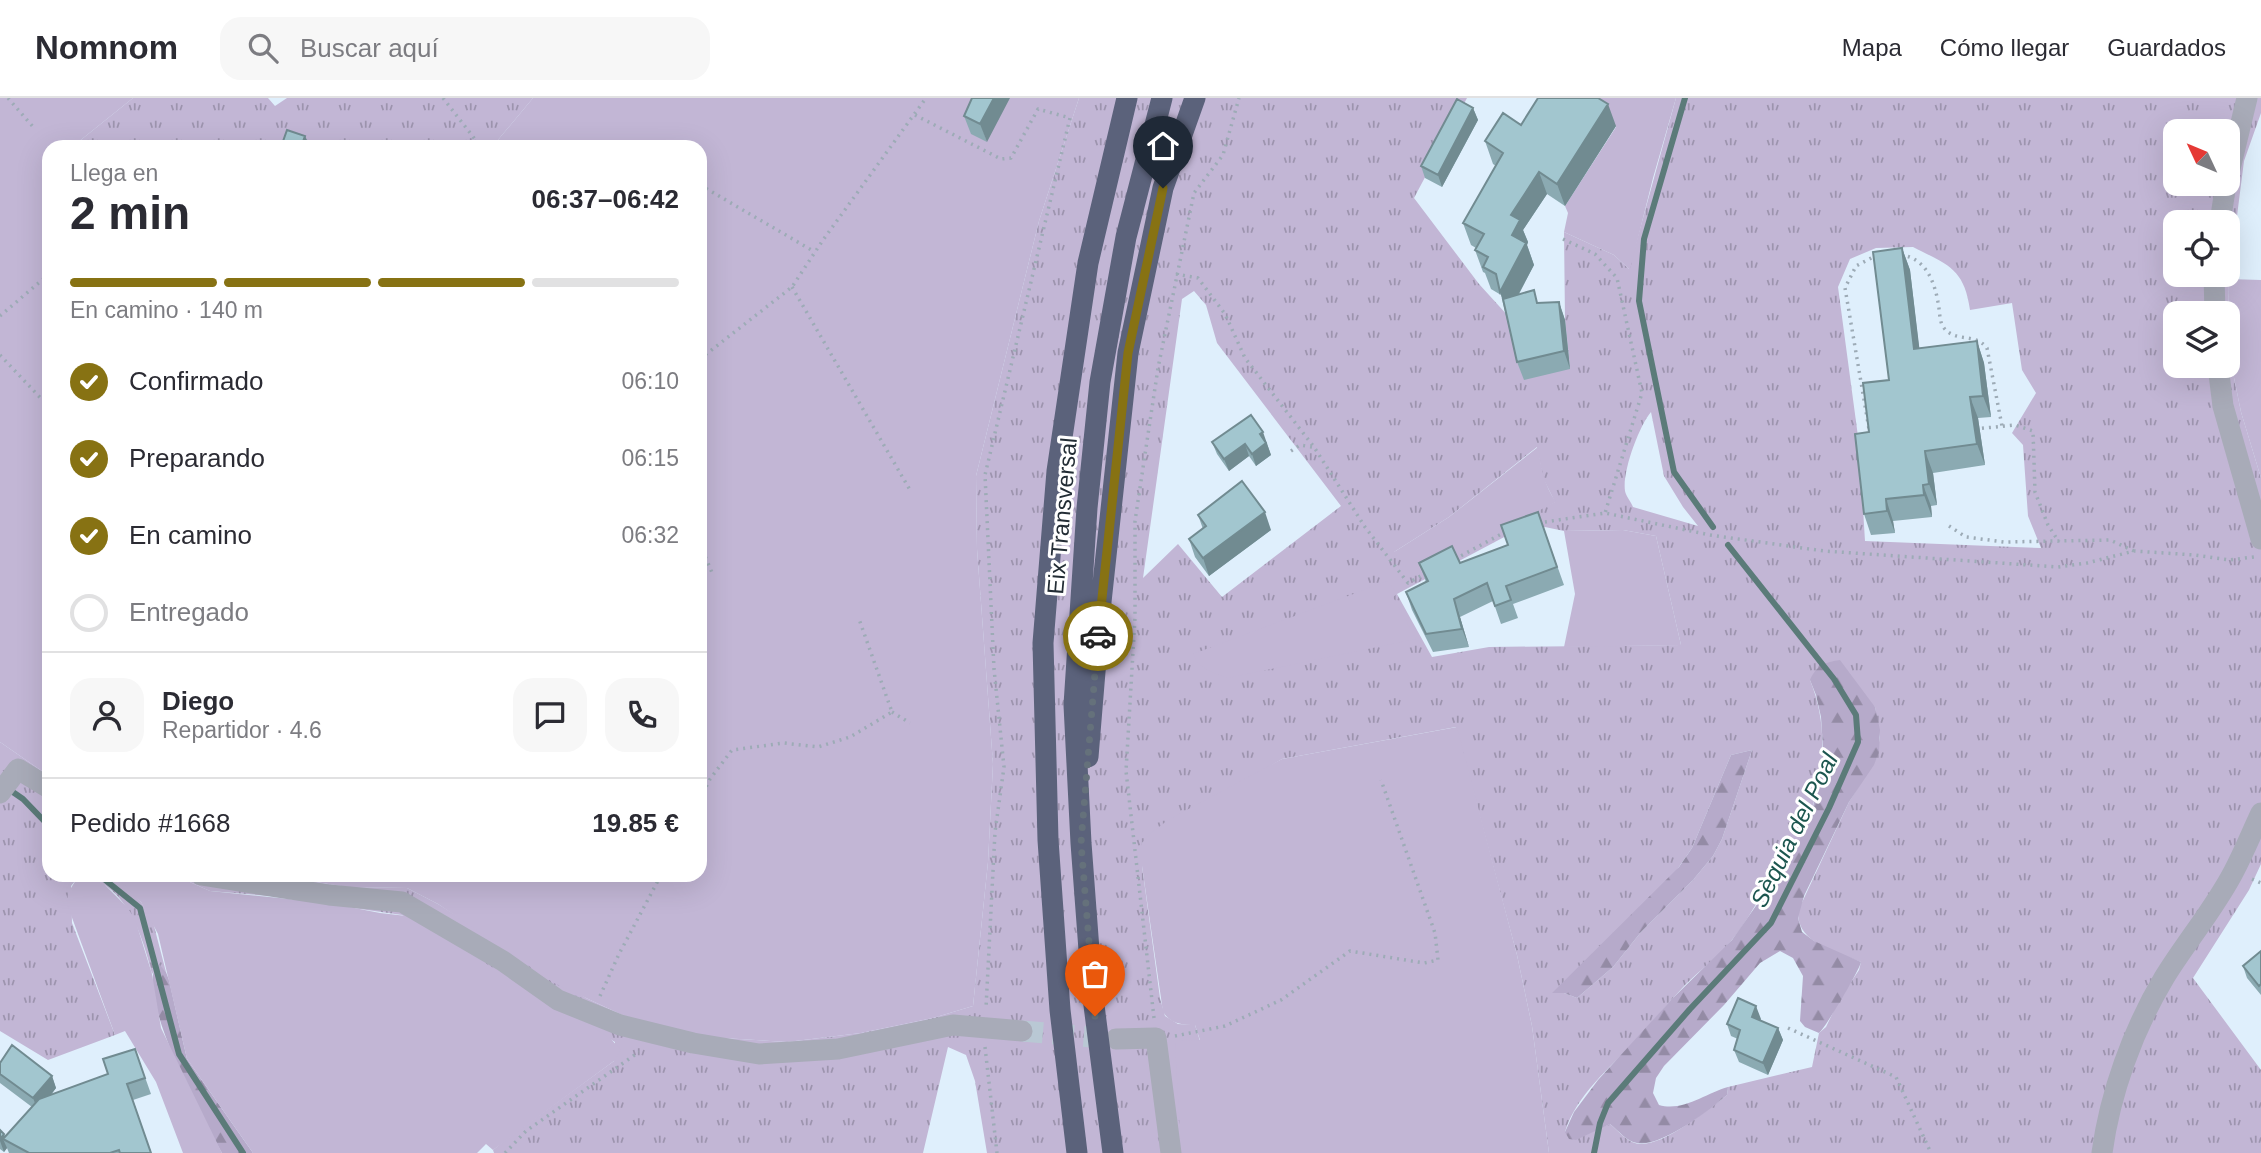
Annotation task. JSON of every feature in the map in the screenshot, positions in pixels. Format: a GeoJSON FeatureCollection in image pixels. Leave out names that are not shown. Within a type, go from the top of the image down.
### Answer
{"type":"FeatureCollection","features":[{"type":"Feature","properties":{"kind":"highway","name":"Eix Transversal"},"geometry":{"type":"LineString","coordinates":[[1077,1153],[1060,1010],[1051,879],[1043,643],[1056,471],[1088,263],[1127,98]]}},
{"type":"Feature","properties":{"kind":"highway","name":"Eix Transversal"},"geometry":{"type":"LineString","coordinates":[[1113,1153],[1091,990],[1074,705],[1087,508],[1101,382],[1124,250],[1162,98]]}},
{"type":"Feature","properties":{"kind":"highway"},"geometry":{"type":"LineString","coordinates":[[1081,843],[1100,611],[1128,353],[1163,188],[1195,98]]}},
{"type":"Feature","properties":{"kind":"street"},"geometry":{"type":"LineString","coordinates":[[2240,127],[2247,98]]}},
{"type":"Feature","properties":{"kind":"street"},"geometry":{"type":"LineString","coordinates":[[2219,378],[2222,406],[2261,539]]}},
{"type":"Feature","properties":{"kind":"street"},"geometry":{"type":"LineString","coordinates":[[0,793],[15,772],[42,785]]}},
{"type":"Feature","properties":{"kind":"street"},"geometry":{"type":"LineString","coordinates":[[2102,1153],[2105,1129],[2134,1038],[2163,981],[2233,873],[2261,813]]}},
{"type":"Feature","properties":{"kind":"street"},"geometry":{"type":"LineString","coordinates":[[246,882],[329,895],[402,902],[503,961],[558,1000],[620,1025],[759,1055],[838,1049],[953,1025],[1022,1031]]}},
{"type":"Feature","properties":{"kind":"street"},"geometry":{"type":"LineString","coordinates":[[1116,1039],[1156,1038],[1171,1153]]}},
{"type":"Feature","properties":{"kind":"path"},"geometry":{"type":"LineString","coordinates":[[8,98],[34,128]]}},
{"type":"Feature","properties":{"kind":"path"},"geometry":{"type":"LineString","coordinates":[[443,98],[476,140]]}},
{"type":"Feature","properties":{"kind":"path"},"geometry":{"type":"LineString","coordinates":[[707,354],[792,287],[926,98]]}},
{"type":"Feature","properties":{"kind":"path"},"geometry":{"type":"LineString","coordinates":[[1240,98],[1223,155],[1194,193],[1158,368],[1135,521],[1135,618],[1126,771],[1156,1038],[1225,1026],[1281,1000],[1350,951],[1424,963],[1438,960],[1434,933],[1381,780]]}},
{"type":"Feature","properties":{"kind":"path"},"geometry":{"type":"LineString","coordinates":[[915,115],[1001,159],[1011,158],[1038,108],[1070,118],[985,475],[994,669],[1004,767],[995,832],[984,1027],[985,1064],[997,1153]]}},
{"type":"Feature","properties":{"kind":"path"},"geometry":{"type":"LineString","coordinates":[[707,189],[815,252]]}},
{"type":"Feature","properties":{"kind":"path"},"geometry":{"type":"LineString","coordinates":[[1563,239],[1595,254],[1617,278],[1642,393],[1605,513]]}},
{"type":"Feature","properties":{"kind":"path"},"geometry":{"type":"LineString","coordinates":[[1895,256],[1904,255],[1920,262],[1927,271],[1943,328],[1954,335],[1974,338],[1987,348],[2002,426]]}},
{"type":"Feature","properties":{"kind":"path"},"geometry":{"type":"LineString","coordinates":[[1872,439],[1868,429],[1845,288],[1856,266],[1875,256],[1885,256]]}},
{"type":"Feature","properties":{"kind":"path"},"geometry":{"type":"LineString","coordinates":[[1176,274],[1198,278],[1225,314],[1245,358],[1314,447],[1365,527],[1408,583],[1432,570]]}},
{"type":"Feature","properties":{"kind":"path"},"geometry":{"type":"LineString","coordinates":[[0,316],[42,280]]}},
{"type":"Feature","properties":{"kind":"path"},"geometry":{"type":"LineString","coordinates":[[792,287],[910,491]]}},
{"type":"Feature","properties":{"kind":"path"},"geometry":{"type":"LineString","coordinates":[[0,355],[42,400]]}},
{"type":"Feature","properties":{"kind":"path"},"geometry":{"type":"LineString","coordinates":[[1964,431],[2015,425],[2033,431],[2035,492],[2048,525],[2059,542]]}},
{"type":"Feature","properties":{"kind":"path"},"geometry":{"type":"LineString","coordinates":[[1291,451],[1300,445],[1314,447]]}},
{"type":"Feature","properties":{"kind":"path"},"geometry":{"type":"LineString","coordinates":[[1530,524],[1605,513],[1710,535],[1824,551],[2058,567],[2134,551],[2195,555],[2229,561],[2250,559],[2261,554]]}},
{"type":"Feature","properties":{"kind":"path"},"geometry":{"type":"LineString","coordinates":[[1445,564],[1518,526]]}},
{"type":"Feature","properties":{"kind":"path"},"geometry":{"type":"LineString","coordinates":[[1949,526],[1966,537],[2004,542],[2110,540],[2134,551]]}},
{"type":"Feature","properties":{"kind":"path"},"geometry":{"type":"LineString","coordinates":[[707,561],[713,575]]}},
{"type":"Feature","properties":{"kind":"path"},"geometry":{"type":"LineString","coordinates":[[859,619],[892,712],[910,723]]}},
{"type":"Feature","properties":{"kind":"path"},"geometry":{"type":"LineString","coordinates":[[707,785],[732,750],[783,743],[818,747],[850,737],[892,712]]}},
{"type":"Feature","properties":{"kind":"path"},"geometry":{"type":"LineString","coordinates":[[592,1014],[619,954],[657,882]]}},
{"type":"Feature","properties":{"kind":"path"},"geometry":{"type":"LineString","coordinates":[[1788,1028],[1896,1077],[1931,1153]]}},
{"type":"Feature","properties":{"kind":"path"},"geometry":{"type":"LineString","coordinates":[[505,1153],[526,1131],[627,1061],[659,1035]]}},
{"type":"Feature","properties":{"kind":"green space"},"geometry":{"type":"Polygon","coordinates":[[[0,98],[133,98],[81,140],[42,140],[42,771],[0,742],[0,98]]]}},
{"type":"Feature","properties":{"kind":"green space"},"geometry":{"type":"Polygon","coordinates":[[[133,98],[268,98],[275,106],[287,98],[533,98],[498,140],[81,140],[133,98]]]}},
{"type":"Feature","properties":{"kind":"green space"},"geometry":{"type":"Polygon","coordinates":[[[533,98],[1079,98],[1039,221],[976,476],[977,549],[993,764],[988,862],[973,1006],[933,1018],[861,1033],[787,1042],[689,1036],[635,1021],[554,983],[438,904],[407,888],[348,887],[316,882],[707,882],[707,140],[498,140],[533,98]]]}},
{"type":"Feature","properties":{"kind":"green space"},"geometry":{"type":"Polygon","coordinates":[[[1079,98],[1467,98],[1414,198],[1479,284],[1509,317],[1570,368],[1565,320],[1564,232],[1614,255],[1629,269],[1676,98],[2261,98],[2261,113],[2244,161],[2240,192],[2240,119],[2163,119],[2163,196],[2240,196],[2238,210],[2163,210],[2163,287],[2229,287],[2229,301],[2163,301],[2163,378],[2234,378],[2241,412],[2261,478],[2261,864],[2249,890],[2193,978],[2261,1070],[2261,1153],[1549,1153],[1532,1026],[1517,955],[1456,727],[1282,759],[1142,843],[1142,866],[1160,998],[1165,1016],[1178,1024],[1195,1025],[1200,1041],[1181,1041],[1181,1153],[987,1153],[975,1081],[966,1055],[948,1047],[923,1153],[494,1153],[493,1150],[504,1141],[614,1061],[615,1042],[402,915],[270,896],[210,891],[190,882],[316,882],[348,887],[407,888],[438,904],[586,998],[635,1021],[689,1036],[787,1042],[861,1033],[933,1018],[973,1006],[988,862],[993,764],[977,549],[976,476],[1039,221],[1079,98]],[[1913,247],[1876,248],[1850,259],[1838,287],[1859,444],[1865,541],[2041,548],[2028,516],[2023,445],[2012,433],[2036,393],[2022,370],[2012,303],[1970,310],[1959,276],[1945,264],[1913,247]],[[1194,291],[1182,299],[1143,578],[1178,544],[1222,597],[1341,506],[1217,343],[1206,305],[1194,291]],[[1651,412],[1632,450],[1626,473],[1626,493],[1633,507],[1698,526],[1664,476],[1651,412]],[[1537,447],[1449,517],[1394,552],[1527,515],[1555,502],[1543,478],[1537,447]],[[1545,527],[1508,535],[1397,594],[1432,657],[1489,647],[1681,645],[1656,536],[1623,530],[1564,531],[1545,527]],[[1810,680],[1822,731],[1819,782],[1803,831],[1792,854],[1726,947],[1685,985],[1585,1094],[1565,1132],[1589,1132],[1610,1124],[1632,1142],[1653,1142],[1691,1122],[1721,1100],[1727,1095],[1728,1087],[1812,1067],[1819,1033],[1826,1027],[1861,962],[1811,939],[1799,922],[1798,911],[1849,802],[1876,759],[1880,737],[1875,707],[1810,680]],[[1752,750],[1731,755],[1692,848],[1674,874],[1554,993],[1564,993],[1577,998],[1613,967],[1641,932],[1713,856],[1722,839],[1752,750]]]}},
{"type":"Feature","properties":{"kind":"green space"},"geometry":{"type":"Polygon","coordinates":[[[1595,98],[1676,98],[1630,270],[1614,255],[1564,232],[1568,213],[1565,206],[1616,127],[1595,98]]]}},
{"type":"Feature","properties":{"kind":"green space"},"geometry":{"type":"Polygon","coordinates":[[[2240,279],[2261,280],[2261,478],[2241,412],[2234,378],[2240,378],[2240,301],[2229,301],[2229,287],[2240,287],[2240,279]]]}},
{"type":"Feature","properties":{"kind":"green space"},"geometry":{"type":"Polygon","coordinates":[[[1538,447],[1546,482],[1556,502],[1412,574],[1394,552],[1449,517],[1538,447]]]}},
{"type":"Feature","properties":{"kind":"green space"},"geometry":{"type":"Polygon","coordinates":[[[1623,530],[1656,536],[1681,645],[1564,647],[1575,594],[1564,531],[1623,530]]]}},
{"type":"Feature","properties":{"kind":"green space"},"geometry":{"type":"Polygon","coordinates":[[[1388,581],[1397,594],[1393,597],[1416,639],[1228,678],[1203,667],[1193,654],[1388,581]]]}},
{"type":"Feature","properties":{"kind":"green space"},"geometry":{"type":"Polygon","coordinates":[[[1840,660],[1875,707],[1880,730],[1879,752],[1874,765],[1849,802],[1804,896],[1798,918],[1802,932],[1814,941],[1861,962],[1849,987],[1819,1033],[1805,1027],[1800,1021],[1803,976],[1793,958],[1780,951],[1760,963],[1724,1005],[1664,1066],[1656,1078],[1653,1093],[1659,1105],[1668,1106],[1686,1104],[1728,1087],[1727,1095],[1709,1110],[1658,1140],[1637,1143],[1629,1140],[1610,1124],[1576,1140],[1569,1139],[1565,1132],[1574,1112],[1598,1080],[1672,999],[1732,940],[1786,863],[1811,815],[1823,748],[1821,717],[1810,680],[1822,666],[1840,660]]]}},
{"type":"Feature","properties":{"kind":"green space"},"geometry":{"type":"Polygon","coordinates":[[[1457,727],[1517,955],[1532,1026],[1549,1153],[1181,1153],[1175,1043],[1200,1040],[1195,1025],[1177,1023],[1163,1012],[1142,866],[1142,843],[1168,820],[1282,759],[1457,727]]]}},
{"type":"Feature","properties":{"kind":"green space"},"geometry":{"type":"Polygon","coordinates":[[[0,742],[42,771],[42,882],[74,882],[71,886],[72,923],[115,1035],[48,1060],[0,1031],[0,742]]]}},
{"type":"Feature","properties":{"kind":"green space"},"geometry":{"type":"Polygon","coordinates":[[[1752,750],[1722,839],[1713,856],[1641,932],[1613,967],[1577,998],[1564,993],[1552,993],[1679,867],[1692,848],[1731,755],[1752,750]]]}},
{"type":"Feature","properties":{"kind":"green space"},"geometry":{"type":"Polygon","coordinates":[[[75,882],[101,882],[127,907],[135,919],[152,974],[161,1028],[222,1153],[183,1153],[156,1082],[125,1031],[115,1035],[67,904],[68,893],[75,882]]]}},
{"type":"Feature","properties":{"kind":"green space"},"geometry":{"type":"Polygon","coordinates":[[[100,882],[123,882],[141,902],[153,922],[166,972],[159,965],[152,974],[138,929],[131,915],[112,891],[100,882]]]}},
{"type":"Feature","properties":{"kind":"green space"},"geometry":{"type":"Polygon","coordinates":[[[122,882],[190,882],[210,891],[329,903],[407,916],[610,1038],[621,1050],[614,1061],[493,1150],[486,1144],[477,1153],[253,1153],[187,1059],[158,934],[141,902],[122,882]]]}},
{"type":"Feature","properties":{"kind":"green space"},"geometry":{"type":"Polygon","coordinates":[[[156,965],[160,965],[169,980],[187,1059],[253,1153],[222,1153],[201,1114],[164,1031],[153,981],[156,965]]]}},
{"type":"Feature","properties":{"kind":"building"},"geometry":{"type":"Polygon","coordinates":[[[972,98],[994,98],[980,124],[964,116],[972,98]]]}},
{"type":"Feature","properties":{"kind":"building"},"geometry":{"type":"Polygon","coordinates":[[[1538,98],[1598,98],[1608,104],[1557,184],[1539,172],[1511,215],[1520,220],[1512,235],[1526,243],[1500,292],[1496,274],[1483,267],[1488,257],[1475,250],[1484,234],[1463,223],[1503,153],[1485,141],[1503,113],[1521,125],[1538,98]]]}},
{"type":"Feature","properties":{"kind":"building"},"geometry":{"type":"Polygon","coordinates":[[[1457,99],[1473,108],[1438,175],[1421,166],[1457,99]]]}},
{"type":"Feature","properties":{"kind":"building"},"geometry":{"type":"Polygon","coordinates":[[[287,130],[305,136],[304,140],[283,140],[287,130]]]}},
{"type":"Feature","properties":{"kind":"building"},"geometry":{"type":"Polygon","coordinates":[[[1902,248],[1914,349],[1977,341],[1983,396],[1970,397],[1977,444],[1925,451],[1929,484],[1923,485],[1924,495],[1886,499],[1887,511],[1864,514],[1855,434],[1869,432],[1863,383],[1889,380],[1873,252],[1902,248]]]}},
{"type":"Feature","properties":{"kind":"building"},"geometry":{"type":"Polygon","coordinates":[[[1534,290],[1537,303],[1559,302],[1564,351],[1517,362],[1503,299],[1534,290]]]}},
{"type":"Feature","properties":{"kind":"building"},"geometry":{"type":"Polygon","coordinates":[[[1251,415],[1263,432],[1260,434],[1266,443],[1252,454],[1245,444],[1224,459],[1212,442],[1251,415]]]}},
{"type":"Feature","properties":{"kind":"building"},"geometry":{"type":"Polygon","coordinates":[[[1242,481],[1265,512],[1203,558],[1189,539],[1206,526],[1198,515],[1242,481]]]}},
{"type":"Feature","properties":{"kind":"building"},"geometry":{"type":"Polygon","coordinates":[[[1538,512],[1557,567],[1506,586],[1511,600],[1495,606],[1487,583],[1454,599],[1462,629],[1426,634],[1406,592],[1428,581],[1419,563],[1452,546],[1460,563],[1508,545],[1501,525],[1538,512]]]}},
{"type":"Feature","properties":{"kind":"building"},"geometry":{"type":"Polygon","coordinates":[[[2261,951],[2261,984],[2259,986],[2243,966],[2261,951]]]}},
{"type":"Feature","properties":{"kind":"building"},"geometry":{"type":"Polygon","coordinates":[[[1738,998],[1756,1006],[1752,1017],[1778,1028],[1763,1063],[1734,1050],[1740,1030],[1727,1024],[1738,998]]]}},
{"type":"Feature","properties":{"kind":"building"},"geometry":{"type":"Polygon","coordinates":[[[12,1045],[52,1076],[33,1098],[0,1074],[0,1063],[12,1045]]]}},
{"type":"Feature","properties":{"kind":"building"},"geometry":{"type":"Polygon","coordinates":[[[135,1049],[145,1078],[127,1084],[151,1153],[120,1153],[119,1150],[110,1153],[29,1153],[3,1139],[39,1099],[108,1074],[103,1059],[135,1049]]]}},
{"type":"Feature","properties":{"kind":"waterway","name":"Sèquia del Poal"},"geometry":{"type":"LineString","coordinates":[[1685,98],[1644,239],[1639,301],[1674,472],[1713,527]]}},
{"type":"Feature","properties":{"kind":"waterway","name":"Sèquia del Poal"},"geometry":{"type":"LineString","coordinates":[[1594,1153],[1600,1123],[1608,1103],[1690,1009],[1771,923],[1829,808],[1858,742],[1856,715],[1834,679],[1728,545]]}},
{"type":"Feature","properties":{"kind":"waterway"},"geometry":{"type":"LineString","coordinates":[[7,788],[23,799],[42,819]]}},
{"type":"Feature","properties":{"kind":"waterway"},"geometry":{"type":"LineString","coordinates":[[108,882],[140,908],[179,1054],[243,1153]]}},
{"type":"Feature","properties":{"kind":"tunnel"},"geometry":{"type":"LineString","coordinates":[[1022,1031],[1114,1039]]}},
{"type":"Feature","properties":{"kind":"way so far"},"geometry":{"type":"LineString","coordinates":[[1095,1016],[1081,843],[1098,636]]}},
{"type":"Feature","properties":{"kind":"route"},"geometry":{"type":"LineString","coordinates":[[1098,636],[1128,353],[1163,188]]}}]}
